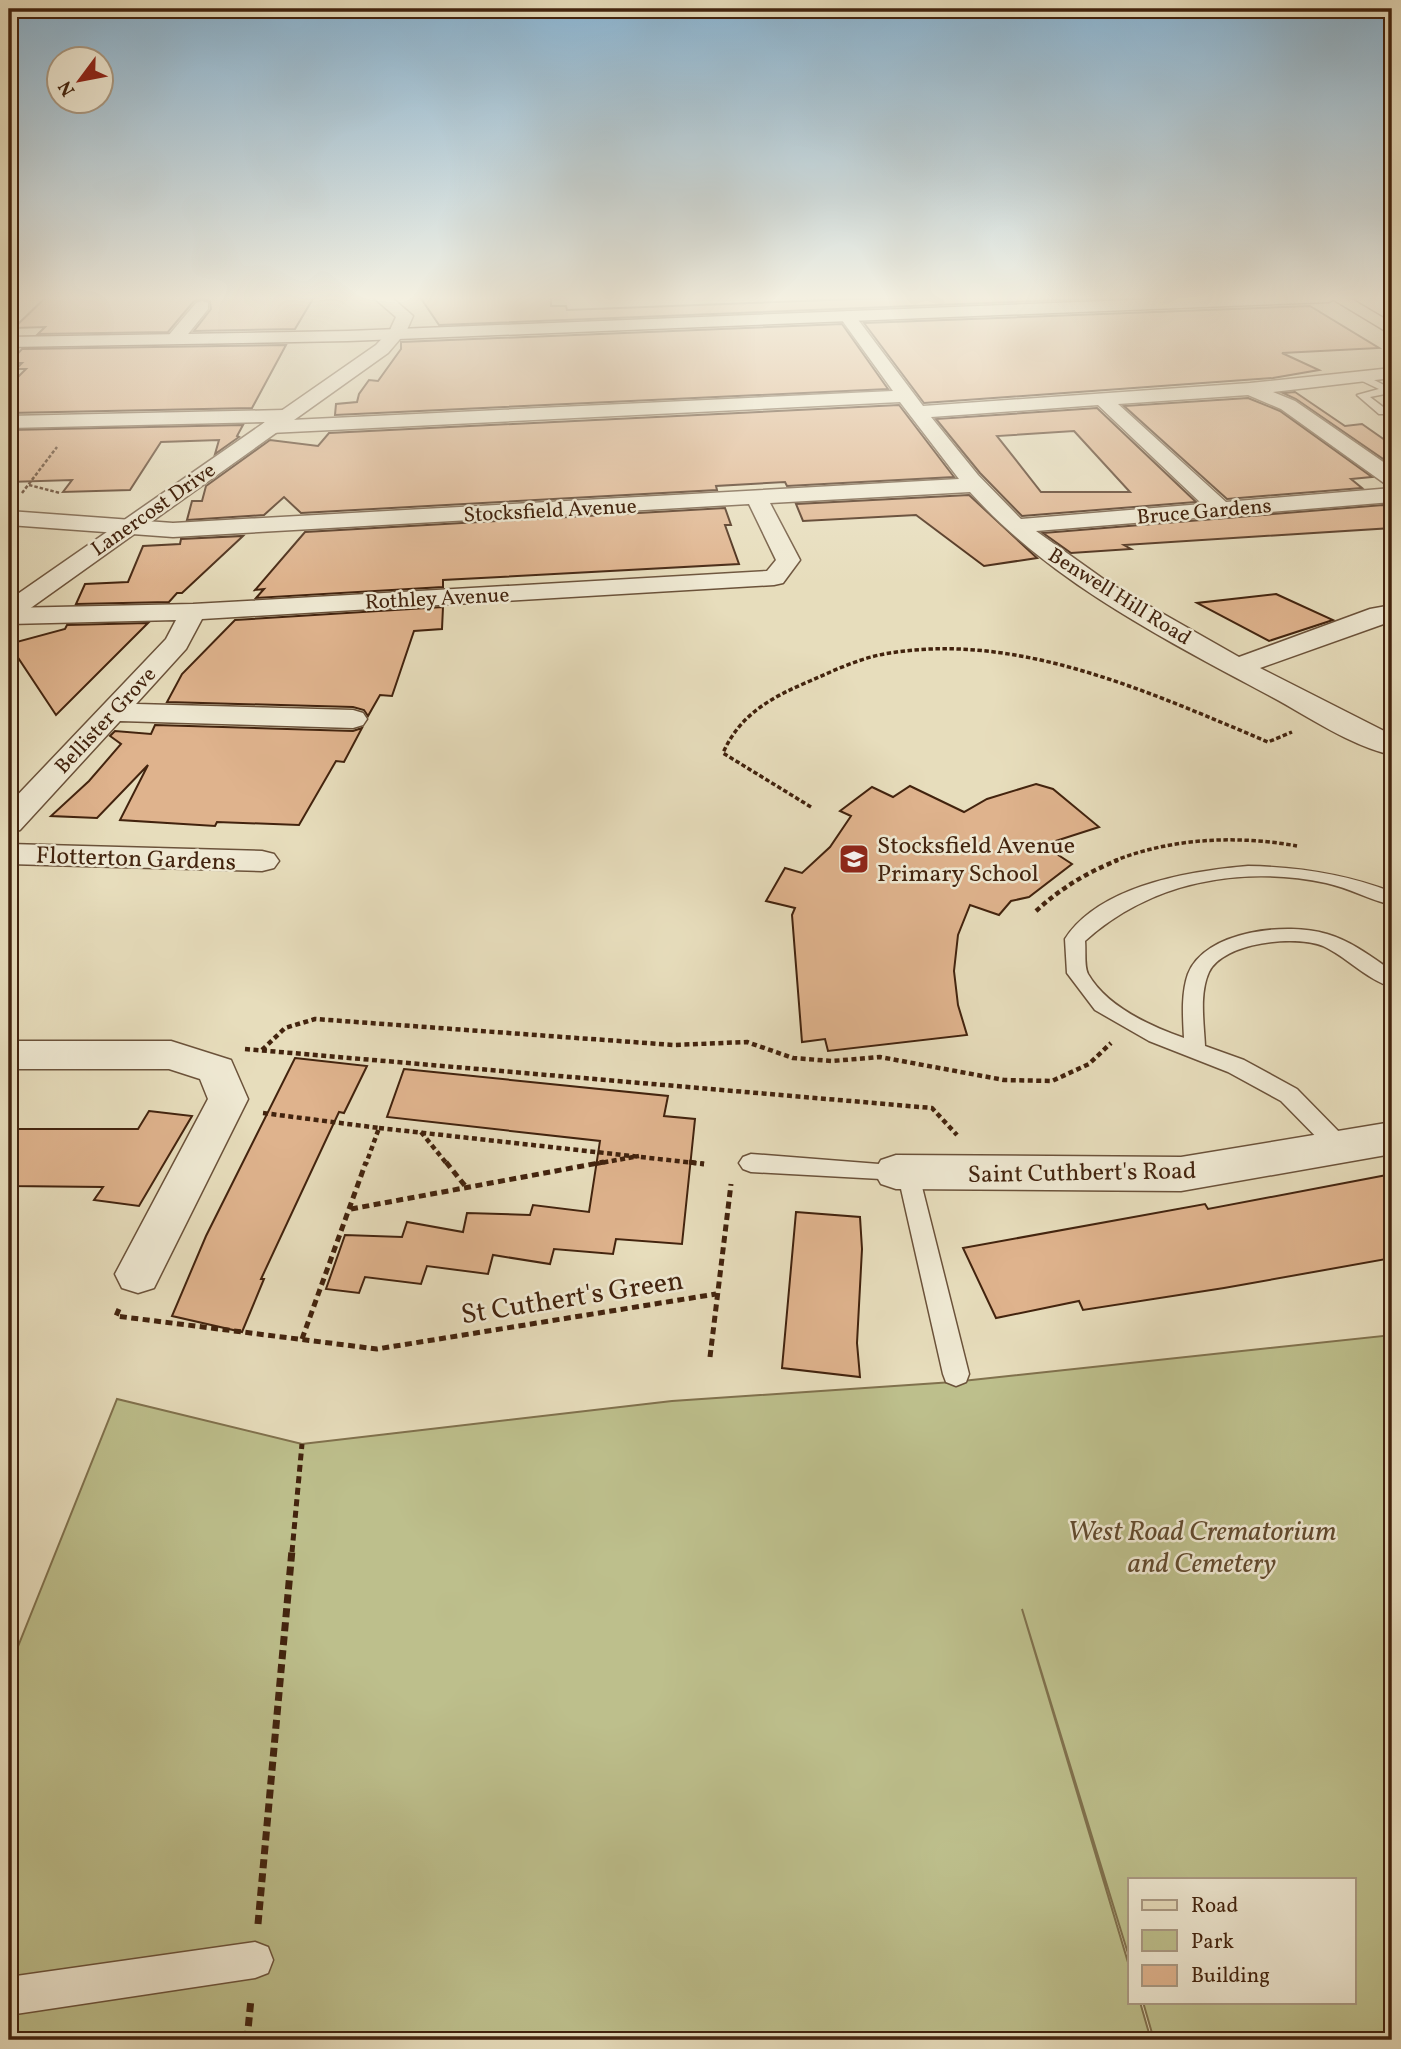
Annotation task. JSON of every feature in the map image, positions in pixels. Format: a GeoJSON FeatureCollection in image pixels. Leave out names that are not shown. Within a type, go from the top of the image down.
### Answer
{"type":"FeatureCollection","features":[{"type":"Feature","properties":{"kind":"street","name":"Lanercost Drive"},"geometry":{"type":"LineString","coordinates":[[9,614],[124,528],[319,393]]}},
{"type":"Feature","properties":{"kind":"street","name":"Benwell Hill Road"},"geometry":{"type":"LineString","coordinates":[[905,393],[976,485],[1016,526],[1068,569],[1237,667],[1328,716],[1392,746]]}},
{"type":"Feature","properties":{"kind":"street"},"geometry":{"type":"LineString","coordinates":[[9,422],[277,422],[1103,400],[1202,393]]}},
{"type":"Feature","properties":{"kind":"street"},"geometry":{"type":"LineString","coordinates":[[1259,393],[1288,405],[1392,478]]}},
{"type":"Feature","properties":{"kind":"street"},"geometry":{"type":"LineString","coordinates":[[1103,400],[1223,510]]}},
{"type":"Feature","properties":{"kind":"street","name":"Stocksfield Avenue"},"geometry":{"type":"LineString","coordinates":[[9,518],[173,530],[976,485]]}},
{"type":"Feature","properties":{"kind":"street","name":"Bruce Gardens"},"geometry":{"type":"LineString","coordinates":[[1016,526],[1392,495]]}},
{"type":"Feature","properties":{"kind":"street","name":"Rothley Avenue"},"geometry":{"type":"LineString","coordinates":[[9,614],[193,612],[774,578],[788,560],[757,499]]}},
{"type":"Feature","properties":{"kind":"street","name":"Bellister Grove"},"geometry":{"type":"LineString","coordinates":[[9,823],[177,643],[193,612]]}},
{"type":"Feature","properties":{"kind":"street"},"geometry":{"type":"LineString","coordinates":[[1237,667],[1380,614],[1392,613]]}},
{"type":"Feature","properties":{"kind":"street"},"geometry":{"type":"LineString","coordinates":[[112,712],[353,719]]}},
{"type":"Feature","properties":{"kind":"street","name":"Flotterton Gardens"},"geometry":{"type":"LineString","coordinates":[[9,854],[262,861]]}},
{"type":"Feature","properties":{"kind":"street"},"geometry":{"type":"LineString","coordinates":[[9,1055],[171,1055],[216,1070],[226,1104],[138,1274]]}},
{"type":"Feature","properties":{"kind":"street","name":"Saint Cuthbert's Road"},"geometry":{"type":"LineString","coordinates":[[902,1173],[1181,1174],[1392,1138]]}},
{"type":"Feature","properties":{"kind":"lane"},"geometry":{"type":"LineString","coordinates":[[1383,393],[1362,395],[1383,412]]}},
{"type":"Feature","properties":{"kind":"lane"},"geometry":{"type":"LineString","coordinates":[[1340,1147],[1289,1095],[1236,1066],[1156,1036],[1102,1005],[1077,973],[1075,939],[1108,911],[1157,887],[1260,869],[1328,877],[1392,899]]}},
{"type":"Feature","properties":{"kind":"lane"},"geometry":{"type":"LineString","coordinates":[[1195,1051],[1193,1003],[1202,966],[1230,944],[1312,936],[1359,958],[1392,980]]}},
{"type":"Feature","properties":{"kind":"lane"},"geometry":{"type":"LineString","coordinates":[[742,1169],[902,1173],[956,1374]]}},
{"type":"Feature","properties":{"kind":"lane"},"geometry":{"type":"LineString","coordinates":[[9,1996],[255,1960]]}},
{"type":"Feature","properties":{"kind":"path"},"geometry":{"type":"LineString","coordinates":[[18,496],[58,445]]}},
{"type":"Feature","properties":{"kind":"path"},"geometry":{"type":"LineString","coordinates":[[811,807],[723,752],[730,732],[769,698],[838,668],[890,653],[938,648],[996,654],[1079,670],[1115,680],[1268,742],[1328,716]]}},
{"type":"Feature","properties":{"kind":"path"},"geometry":{"type":"LineString","coordinates":[[262,1050],[285,1028],[315,1019],[674,1045],[747,1042],[793,1058],[832,1061],[880,1057],[1004,1080],[1052,1081],[1089,1064],[1113,1042]]}},
{"type":"Feature","properties":{"kind":"path"},"geometry":{"type":"LineString","coordinates":[[242,1048],[742,1094],[932,1108],[993,1175]]}},
{"type":"Feature","properties":{"kind":"path"},"geometry":{"type":"LineString","coordinates":[[226,1104],[379,1128],[643,1155],[704,1164]]}},
{"type":"Feature","properties":{"kind":"path"},"geometry":{"type":"LineString","coordinates":[[302,1339],[379,1128]]}},
{"type":"Feature","properties":{"kind":"path"},"geometry":{"type":"LineString","coordinates":[[421,1132],[466,1187]]}},
{"type":"Feature","properties":{"kind":"path"},"geometry":{"type":"LineString","coordinates":[[350,1209],[643,1155]]}},
{"type":"Feature","properties":{"kind":"path","name":"St Cuthert's Green"},"geometry":{"type":"LineString","coordinates":[[138,1274],[116,1316],[377,1349],[716,1294],[742,1169]]}},
{"type":"Feature","properties":{"kind":"path"},"geometry":{"type":"LineString","coordinates":[[710,1357],[716,1294]]}},
{"type":"Feature","properties":{"kind":"path"},"geometry":{"type":"LineString","coordinates":[[247,2040],[302,1444]]}},
{"type":"Feature","properties":{"kind":"green space","name":"West Road Crematorium and Cemetery"},"geometry":{"type":"Polygon","coordinates":[[[1392,1335],[1392,2040],[1154,2040],[1144,2004],[1356,2004],[1356,1878],[1128,1878],[1128,1954],[1022,1609],[1128,1962],[1128,2004],[1141,2004],[1151,2040],[9,2040],[9,1669],[117,1399],[302,1444],[672,1401],[953,1382],[1392,1335]]]}},
{"type":"Feature","properties":{"kind":"building"},"geometry":{"type":"Polygon","coordinates":[[[9,393],[260,393],[252,408],[9,413],[9,393]]]}},
{"type":"Feature","properties":{"kind":"building"},"geometry":{"type":"Polygon","coordinates":[[[811,393],[335,415],[336,404],[357,402],[359,394],[811,393]]]}},
{"type":"Feature","properties":{"kind":"building"},"geometry":{"type":"Polygon","coordinates":[[[916,393],[1069,393],[924,403],[916,393]]]}},
{"type":"Feature","properties":{"kind":"building"},"geometry":{"type":"Polygon","coordinates":[[[1283,393],[1296,393],[1345,426],[1362,424],[1392,445],[1392,465],[1296,399],[1283,393]]]}},
{"type":"Feature","properties":{"kind":"building"},"geometry":{"type":"Polygon","coordinates":[[[1248,398],[1280,411],[1372,477],[1351,479],[1362,488],[1227,499],[1124,406],[1248,398]]]}},
{"type":"Feature","properties":{"kind":"building"},"geometry":{"type":"Polygon","coordinates":[[[899,405],[954,477],[787,486],[785,482],[716,486],[717,490],[301,513],[284,497],[264,515],[187,520],[192,501],[202,501],[206,486],[270,440],[318,446],[329,433],[899,405]]]}},
{"type":"Feature","properties":{"kind":"building"},"geometry":{"type":"Polygon","coordinates":[[[1097,408],[1196,502],[1022,516],[980,473],[936,419],[1097,408]],[[1074,431],[997,436],[1041,492],[1130,492],[1074,431]]]}},
{"type":"Feature","properties":{"kind":"building"},"geometry":{"type":"Polygon","coordinates":[[[243,425],[237,436],[239,437],[215,454],[219,440],[161,442],[130,490],[63,492],[72,480],[9,482],[9,430],[243,425]]]}},
{"type":"Feature","properties":{"kind":"building"},"geometry":{"type":"Polygon","coordinates":[[[969,495],[1037,558],[984,566],[916,515],[803,521],[796,504],[969,495]]]}},
{"type":"Feature","properties":{"kind":"building"},"geometry":{"type":"Polygon","coordinates":[[[1383,505],[1392,513],[1392,528],[1124,545],[1131,549],[1071,553],[1043,533],[1383,505]]]}},
{"type":"Feature","properties":{"kind":"building"},"geometry":{"type":"Polygon","coordinates":[[[725,508],[731,525],[725,525],[739,564],[443,580],[443,587],[256,598],[264,589],[255,590],[305,532],[725,508]]]}},
{"type":"Feature","properties":{"kind":"building"},"geometry":{"type":"Polygon","coordinates":[[[243,536],[169,602],[76,604],[85,584],[128,582],[143,546],[180,544],[181,539],[243,536]]]}},
{"type":"Feature","properties":{"kind":"building"},"geometry":{"type":"Polygon","coordinates":[[[1276,594],[1333,620],[1269,641],[1197,603],[1276,594]]]}},
{"type":"Feature","properties":{"kind":"building"},"geometry":{"type":"Polygon","coordinates":[[[443,607],[442,629],[414,631],[392,696],[380,695],[368,716],[364,710],[353,707],[167,702],[182,674],[235,620],[443,607]]]}},
{"type":"Feature","properties":{"kind":"building"},"geometry":{"type":"Polygon","coordinates":[[[148,623],[56,715],[9,644],[65,629],[67,625],[148,623]]]}},
{"type":"Feature","properties":{"kind":"building"},"geometry":{"type":"Polygon","coordinates":[[[155,725],[353,731],[362,728],[344,762],[336,761],[299,825],[217,822],[215,826],[120,820],[148,765],[97,818],[51,816],[89,781],[121,744],[110,736],[115,731],[151,734],[155,725]]]}},
{"type":"Feature","properties":{"kind":"building"},"geometry":{"type":"Polygon","coordinates":[[[1036,784],[1053,789],[1099,827],[1043,845],[1072,864],[1029,897],[1011,901],[999,915],[970,905],[958,935],[954,971],[958,1005],[967,1035],[828,1051],[825,1039],[802,1042],[792,915],[795,908],[766,901],[785,868],[802,873],[830,847],[851,816],[840,811],[872,787],[893,797],[910,786],[964,812],[987,799],[1036,784]]]}},
{"type":"Feature","properties":{"kind":"building"},"geometry":{"type":"Polygon","coordinates":[[[295,1058],[367,1066],[344,1113],[339,1112],[261,1279],[264,1279],[242,1332],[172,1316],[206,1236],[295,1058]]]}},
{"type":"Feature","properties":{"kind":"building"},"geometry":{"type":"Polygon","coordinates":[[[404,1069],[668,1096],[664,1116],[695,1119],[682,1244],[616,1239],[613,1254],[554,1249],[550,1264],[493,1255],[488,1274],[427,1266],[421,1284],[365,1277],[359,1293],[326,1289],[345,1235],[402,1237],[407,1222],[463,1232],[467,1213],[530,1215],[533,1205],[589,1212],[600,1141],[387,1117],[404,1069]]]}},
{"type":"Feature","properties":{"kind":"building"},"geometry":{"type":"Polygon","coordinates":[[[149,1111],[192,1116],[139,1206],[94,1200],[103,1187],[9,1186],[9,1129],[138,1129],[149,1111]]]}},
{"type":"Feature","properties":{"kind":"building"},"geometry":{"type":"Polygon","coordinates":[[[1392,1174],[1392,1258],[1224,1288],[1083,1310],[1079,1301],[996,1318],[963,1248],[1205,1204],[1208,1209],[1392,1174]]]}},
{"type":"Feature","properties":{"kind":"building"},"geometry":{"type":"Polygon","coordinates":[[[796,1212],[860,1217],[862,1249],[857,1343],[860,1377],[782,1368],[796,1212]]]}},
{"type":"Feature","properties":{"kind":"place","name":"Stocksfield Avenue Primary School"},"geometry":{"type":"Point","coordinates":[854,859]}}]}
